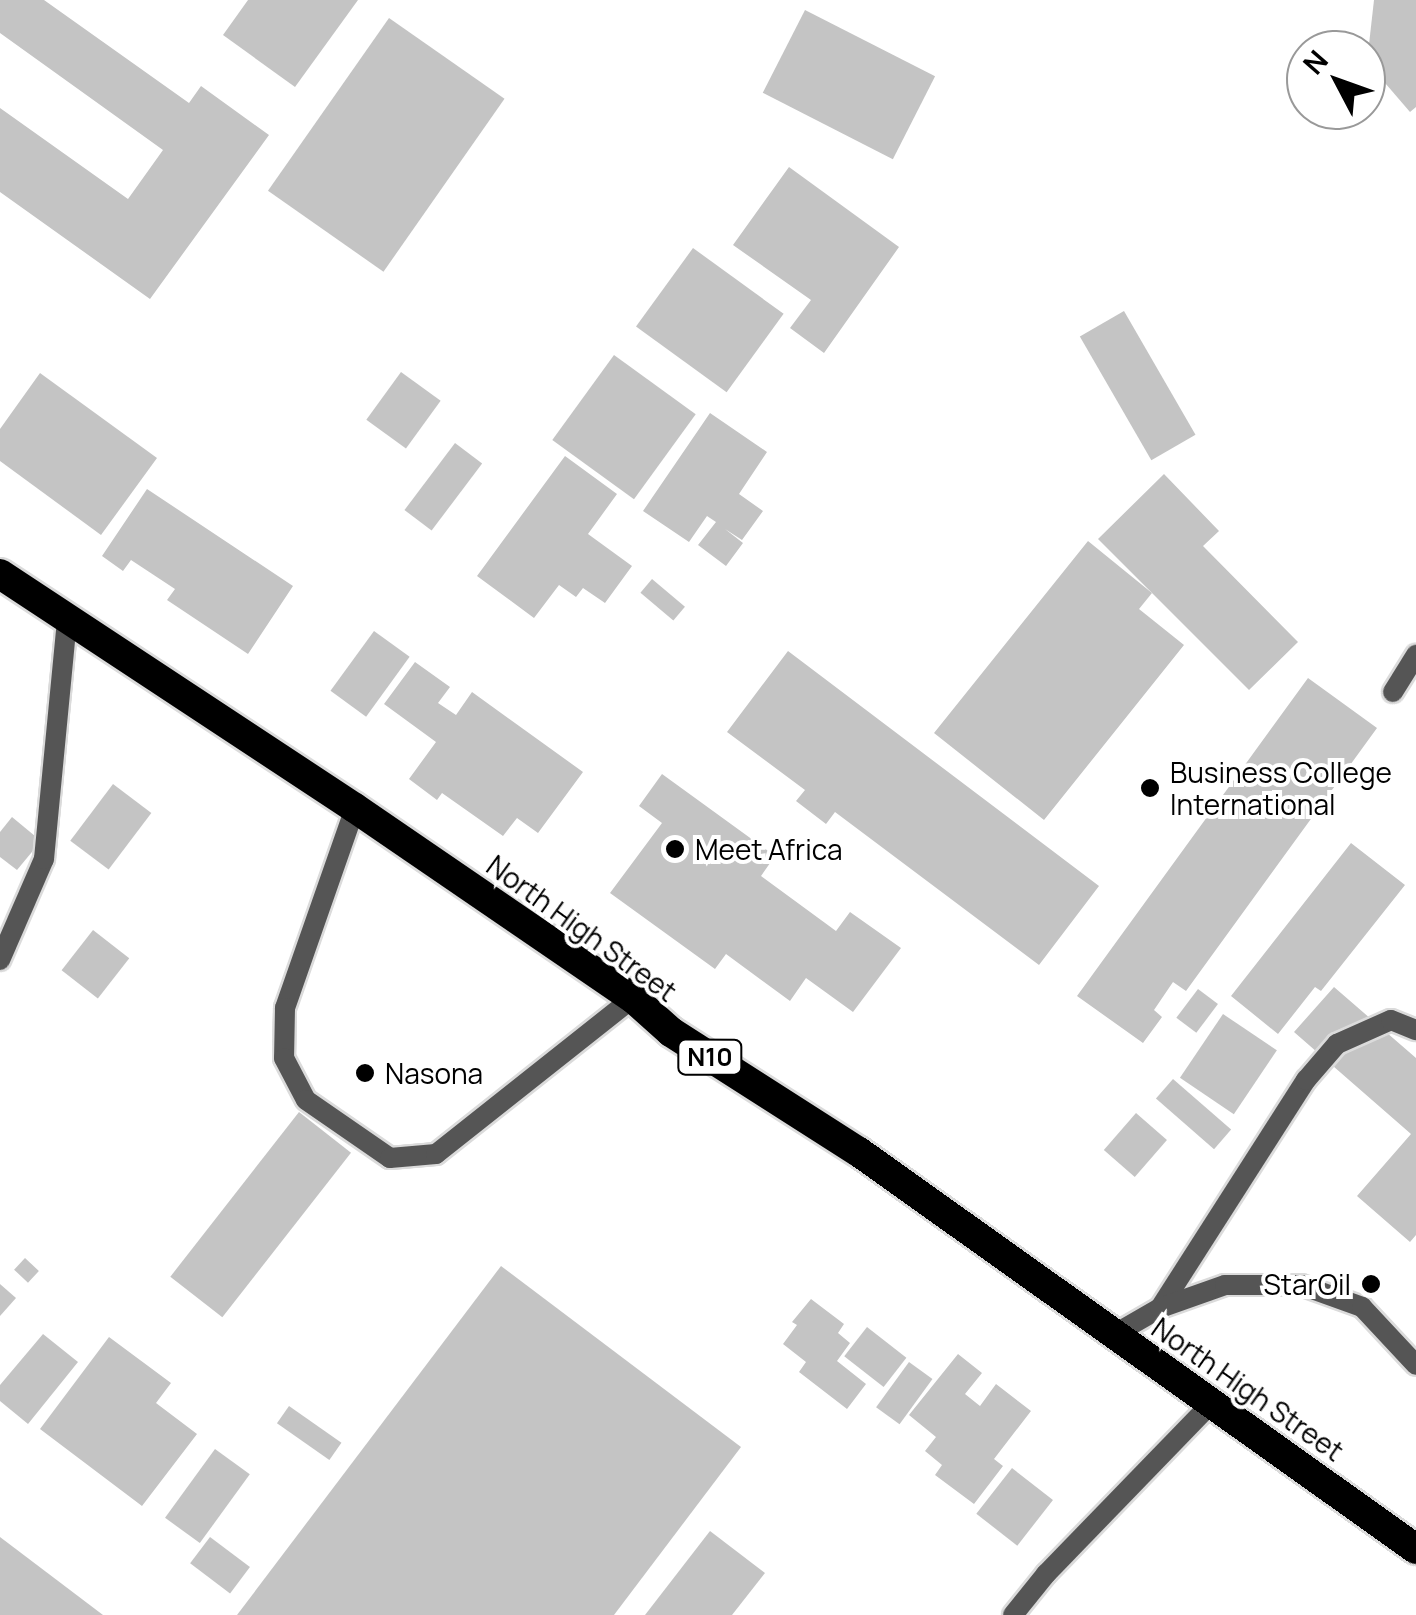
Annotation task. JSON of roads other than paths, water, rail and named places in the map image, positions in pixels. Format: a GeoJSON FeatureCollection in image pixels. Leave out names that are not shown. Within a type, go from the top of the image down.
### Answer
{"type":"FeatureCollection","features":[{"type":"Feature","properties":{"kind":"highway","name":"North High Street"},"geometry":{"type":"LineString","coordinates":[[0,574],[355,808],[633,998],[671,1032],[859,1152],[1416,1549]]}},
{"type":"Feature","properties":{"kind":"street"},"geometry":{"type":"LineString","coordinates":[[0,960],[44,859],[68,621]]}},
{"type":"Feature","properties":{"kind":"street"},"geometry":{"type":"LineString","coordinates":[[1393,692],[1416,655]]}},
{"type":"Feature","properties":{"kind":"street"},"geometry":{"type":"LineString","coordinates":[[355,808],[284,1008],[284,1058],[306,1100],[390,1158],[436,1154],[633,998]]}},
{"type":"Feature","properties":{"kind":"street"},"geometry":{"type":"LineString","coordinates":[[1160,1308],[1306,1080],[1337,1044],[1391,1020],[1416,1030]]}},
{"type":"Feature","properties":{"kind":"street"},"geometry":{"type":"LineString","coordinates":[[1115,1334],[1160,1308],[1224,1284],[1301,1284],[1362,1308],[1416,1365]]}},
{"type":"Feature","properties":{"kind":"street"},"geometry":{"type":"LineString","coordinates":[[1013,1615],[1046,1574],[1212,1403]]}},
{"type":"Feature","properties":{"kind":"place","name":"Business College International"},"geometry":{"type":"Point","coordinates":[1150,788]}},
{"type":"Feature","properties":{"kind":"place","name":"Meet Africa"},"geometry":{"type":"Point","coordinates":[675,849]}},
{"type":"Feature","properties":{"kind":"place","name":"Nasona"},"geometry":{"type":"Point","coordinates":[365,1073]}},
{"type":"Feature","properties":{"kind":"place","name":"StarOil"},"geometry":{"type":"Point","coordinates":[1371,1284]}}]}
